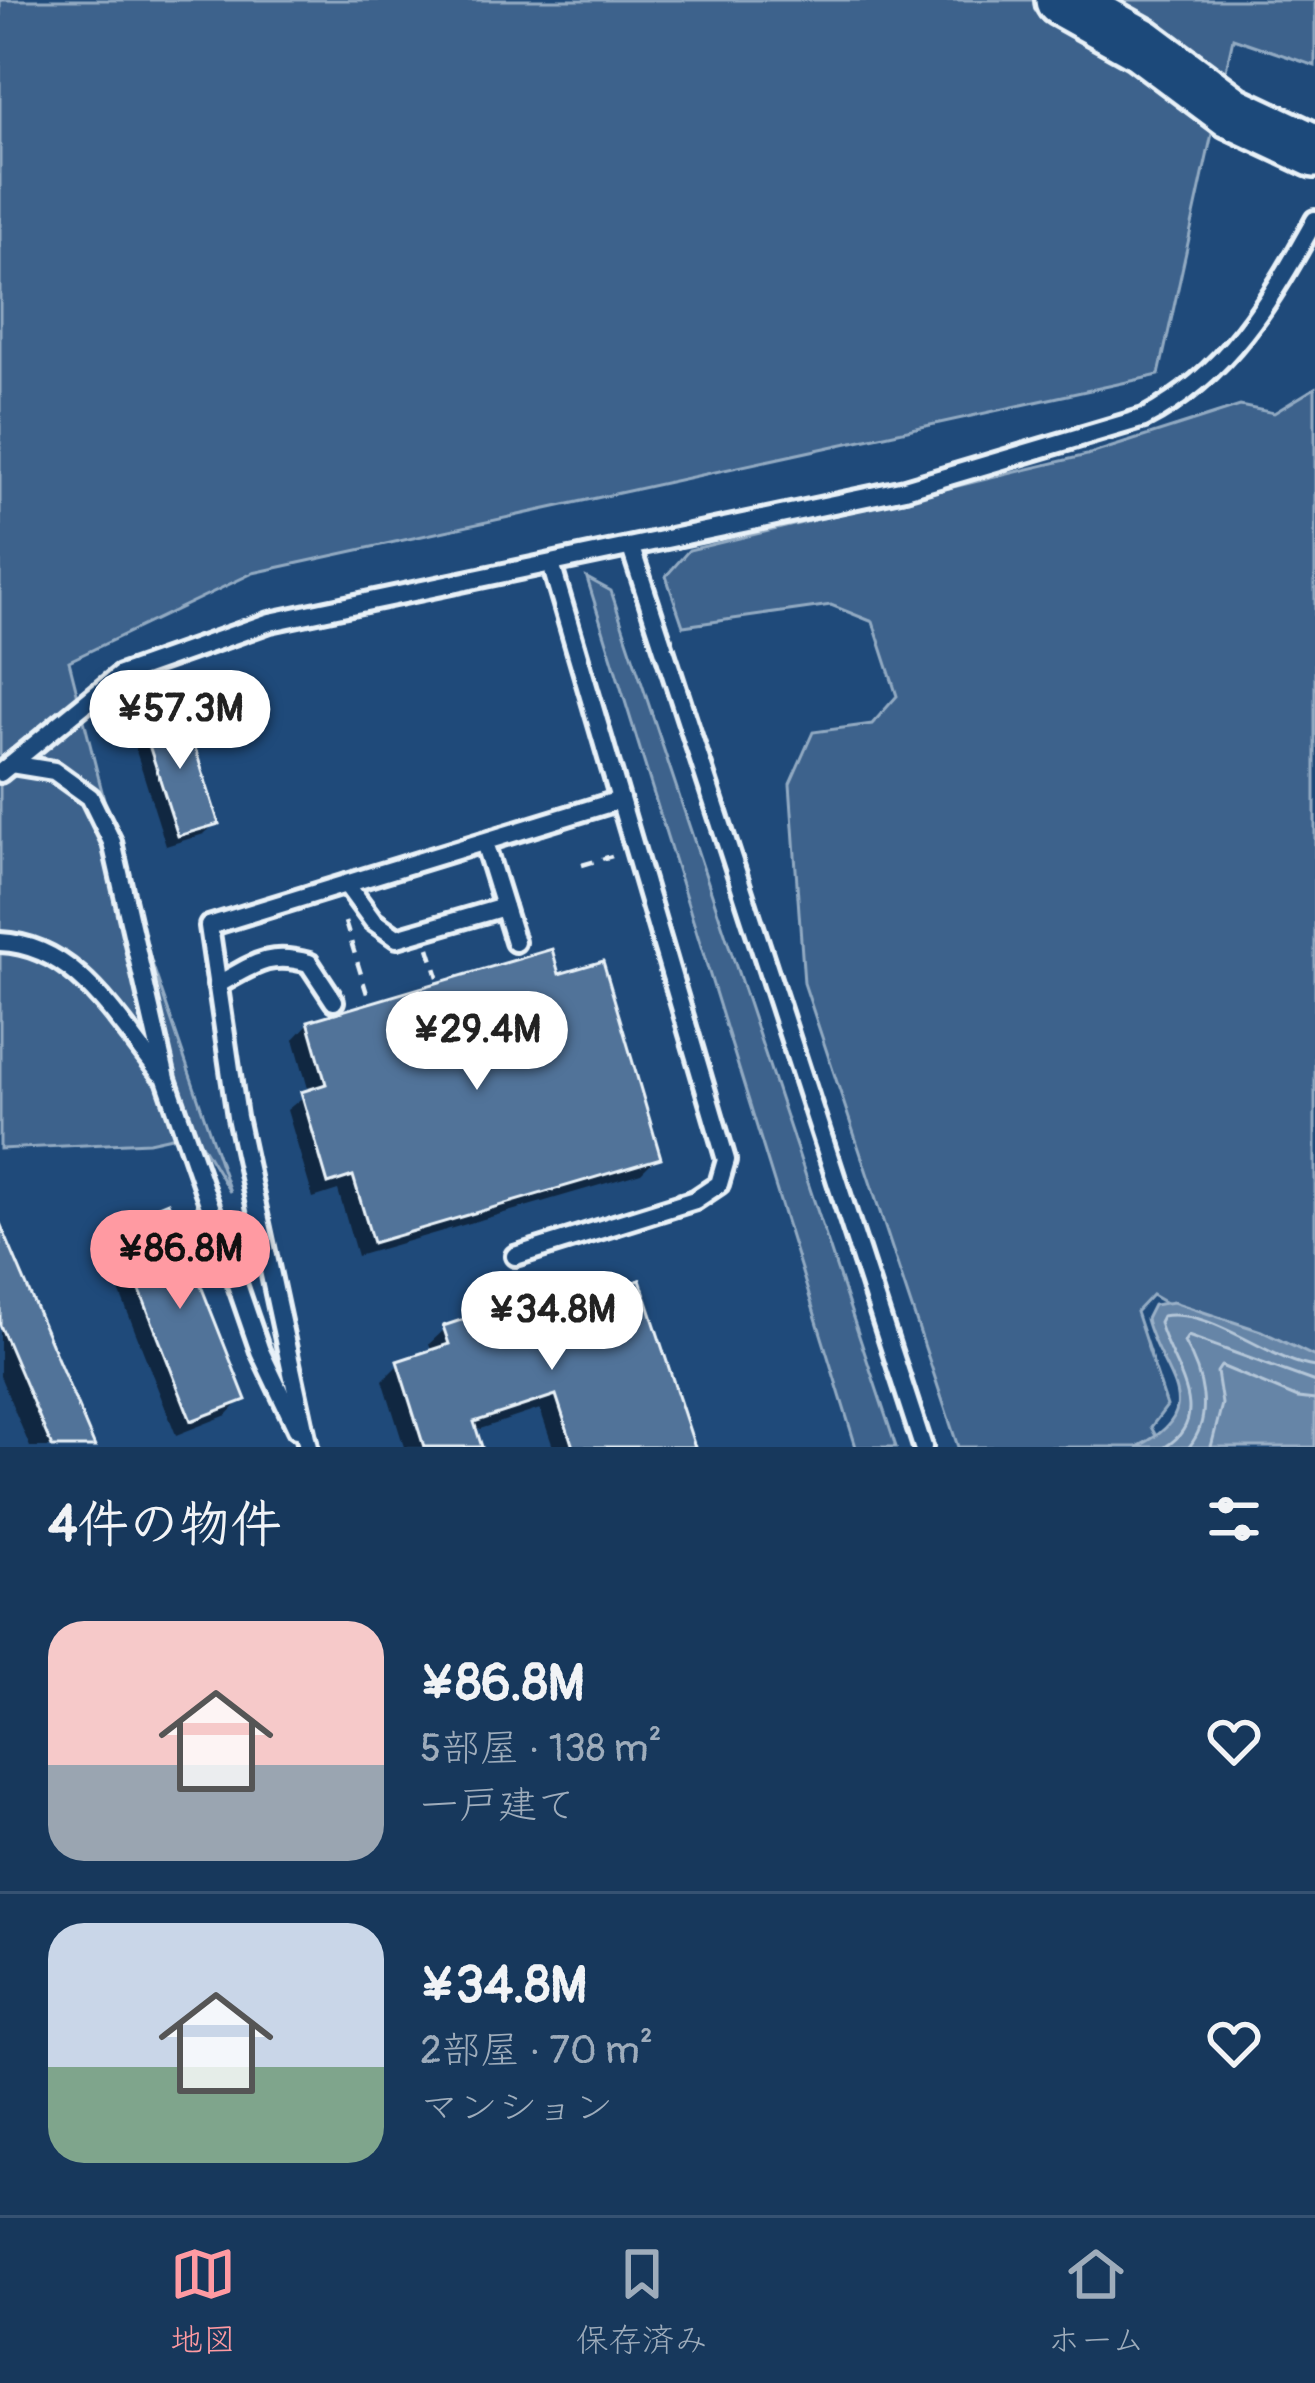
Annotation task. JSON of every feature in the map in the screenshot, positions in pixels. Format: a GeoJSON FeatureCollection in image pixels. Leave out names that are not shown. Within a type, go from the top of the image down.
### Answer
{"type":"FeatureCollection","features":[{"type":"Feature","properties":{"kind":"main road"},"geometry":{"type":"LineString","coordinates":[[1062,0],[1141,44],[1232,112],[1315,151]]}},
{"type":"Feature","properties":{"kind":"lane"},"geometry":{"type":"LineString","coordinates":[[5,768],[120,675],[270,622],[904,489],[1144,418],[1173,403],[1224,361],[1273,297],[1315,220]]}},
{"type":"Feature","properties":{"kind":"lane"},"geometry":{"type":"LineString","coordinates":[[631,548],[923,1447]]}},
{"type":"Feature","properties":{"kind":"lane"},"geometry":{"type":"LineString","coordinates":[[515,1256],[695,1200],[719,1184],[726,1160],[551,564]]}},
{"type":"Feature","properties":{"kind":"lane"},"geometry":{"type":"LineString","coordinates":[[5,768],[54,772],[89,797],[112,842],[166,1079],[260,1351],[307,1447]]}},
{"type":"Feature","properties":{"kind":"lane"},"geometry":{"type":"LineString","coordinates":[[307,1447],[237,1117],[208,926],[620,800]]}},
{"type":"Feature","properties":{"kind":"lane"},"geometry":{"type":"LineString","coordinates":[[484,842],[515,942]]}},
{"type":"Feature","properties":{"kind":"lane"},"geometry":{"type":"LineString","coordinates":[[340,886],[397,938],[504,907]]}},
{"type":"Feature","properties":{"kind":"lane"},"geometry":{"type":"LineString","coordinates":[[0,942],[46,950],[80,975],[166,1079]]}},
{"type":"Feature","properties":{"kind":"lane"},"geometry":{"type":"LineString","coordinates":[[218,985],[257,962],[283,956],[309,963],[334,1001]]}},
{"type":"Feature","properties":{"kind":"path"},"geometry":{"type":"LineString","coordinates":[[582,865],[634,849]]}},
{"type":"Feature","properties":{"kind":"path"},"geometry":{"type":"LineString","coordinates":[[340,886],[368,997]]}},
{"type":"Feature","properties":{"kind":"path"},"geometry":{"type":"LineString","coordinates":[[424,931],[438,977]]}},
{"type":"Feature","properties":{"kind":"shaded area"},"geometry":{"type":"Polygon","coordinates":[[[0,0],[1315,0],[1315,66],[1233,38],[1159,375],[253,573],[69,661],[127,890],[230,1192],[194,1132],[149,1142],[0,1149],[0,0]]]}},
{"type":"Feature","properties":{"kind":"shaded area"},"geometry":{"type":"Polygon","coordinates":[[[1315,388],[1315,1389],[1152,1295],[1136,1312],[1167,1406],[1151,1427],[1162,1447],[958,1447],[804,983],[790,784],[813,732],[872,724],[897,696],[873,622],[831,605],[683,626],[666,576],[689,550],[1087,455],[1240,406],[1274,413],[1315,388]]]}},
{"type":"Feature","properties":{"kind":"shaded area"},"geometry":{"type":"Polygon","coordinates":[[[587,578],[611,591],[896,1447],[856,1447],[587,578]]]}},
{"type":"Feature","properties":{"kind":"water"},"geometry":{"type":"Polygon","coordinates":[[[1173,1302],[1261,1331],[1315,1357],[1315,1447],[1137,1447],[1160,1433],[1173,1419],[1177,1405],[1176,1390],[1146,1319],[1153,1305],[1173,1302]]]}},
{"type":"Feature","properties":{"kind":"building"},"geometry":{"type":"Polygon","coordinates":[[[182,707],[219,824],[178,836],[141,720],[182,707]]]}},
{"type":"Feature","properties":{"kind":"building"},"geometry":{"type":"Polygon","coordinates":[[[552,949],[559,974],[603,961],[661,1158],[373,1243],[353,1176],[328,1184],[301,1092],[326,1084],[308,1021],[552,949]]]}},
{"type":"Feature","properties":{"kind":"building"},"geometry":{"type":"Polygon","coordinates":[[[168,1202],[246,1400],[191,1421],[114,1224],[168,1202]]]}},
{"type":"Feature","properties":{"kind":"building"},"geometry":{"type":"Polygon","coordinates":[[[0,1223],[95,1447],[52,1447],[0,1325],[0,1223]]]}},
{"type":"Feature","properties":{"kind":"building"},"geometry":{"type":"Polygon","coordinates":[[[640,1280],[695,1447],[573,1447],[556,1395],[474,1422],[482,1447],[424,1447],[397,1361],[449,1344],[443,1326],[534,1296],[539,1313],[640,1280]]]}}]}
